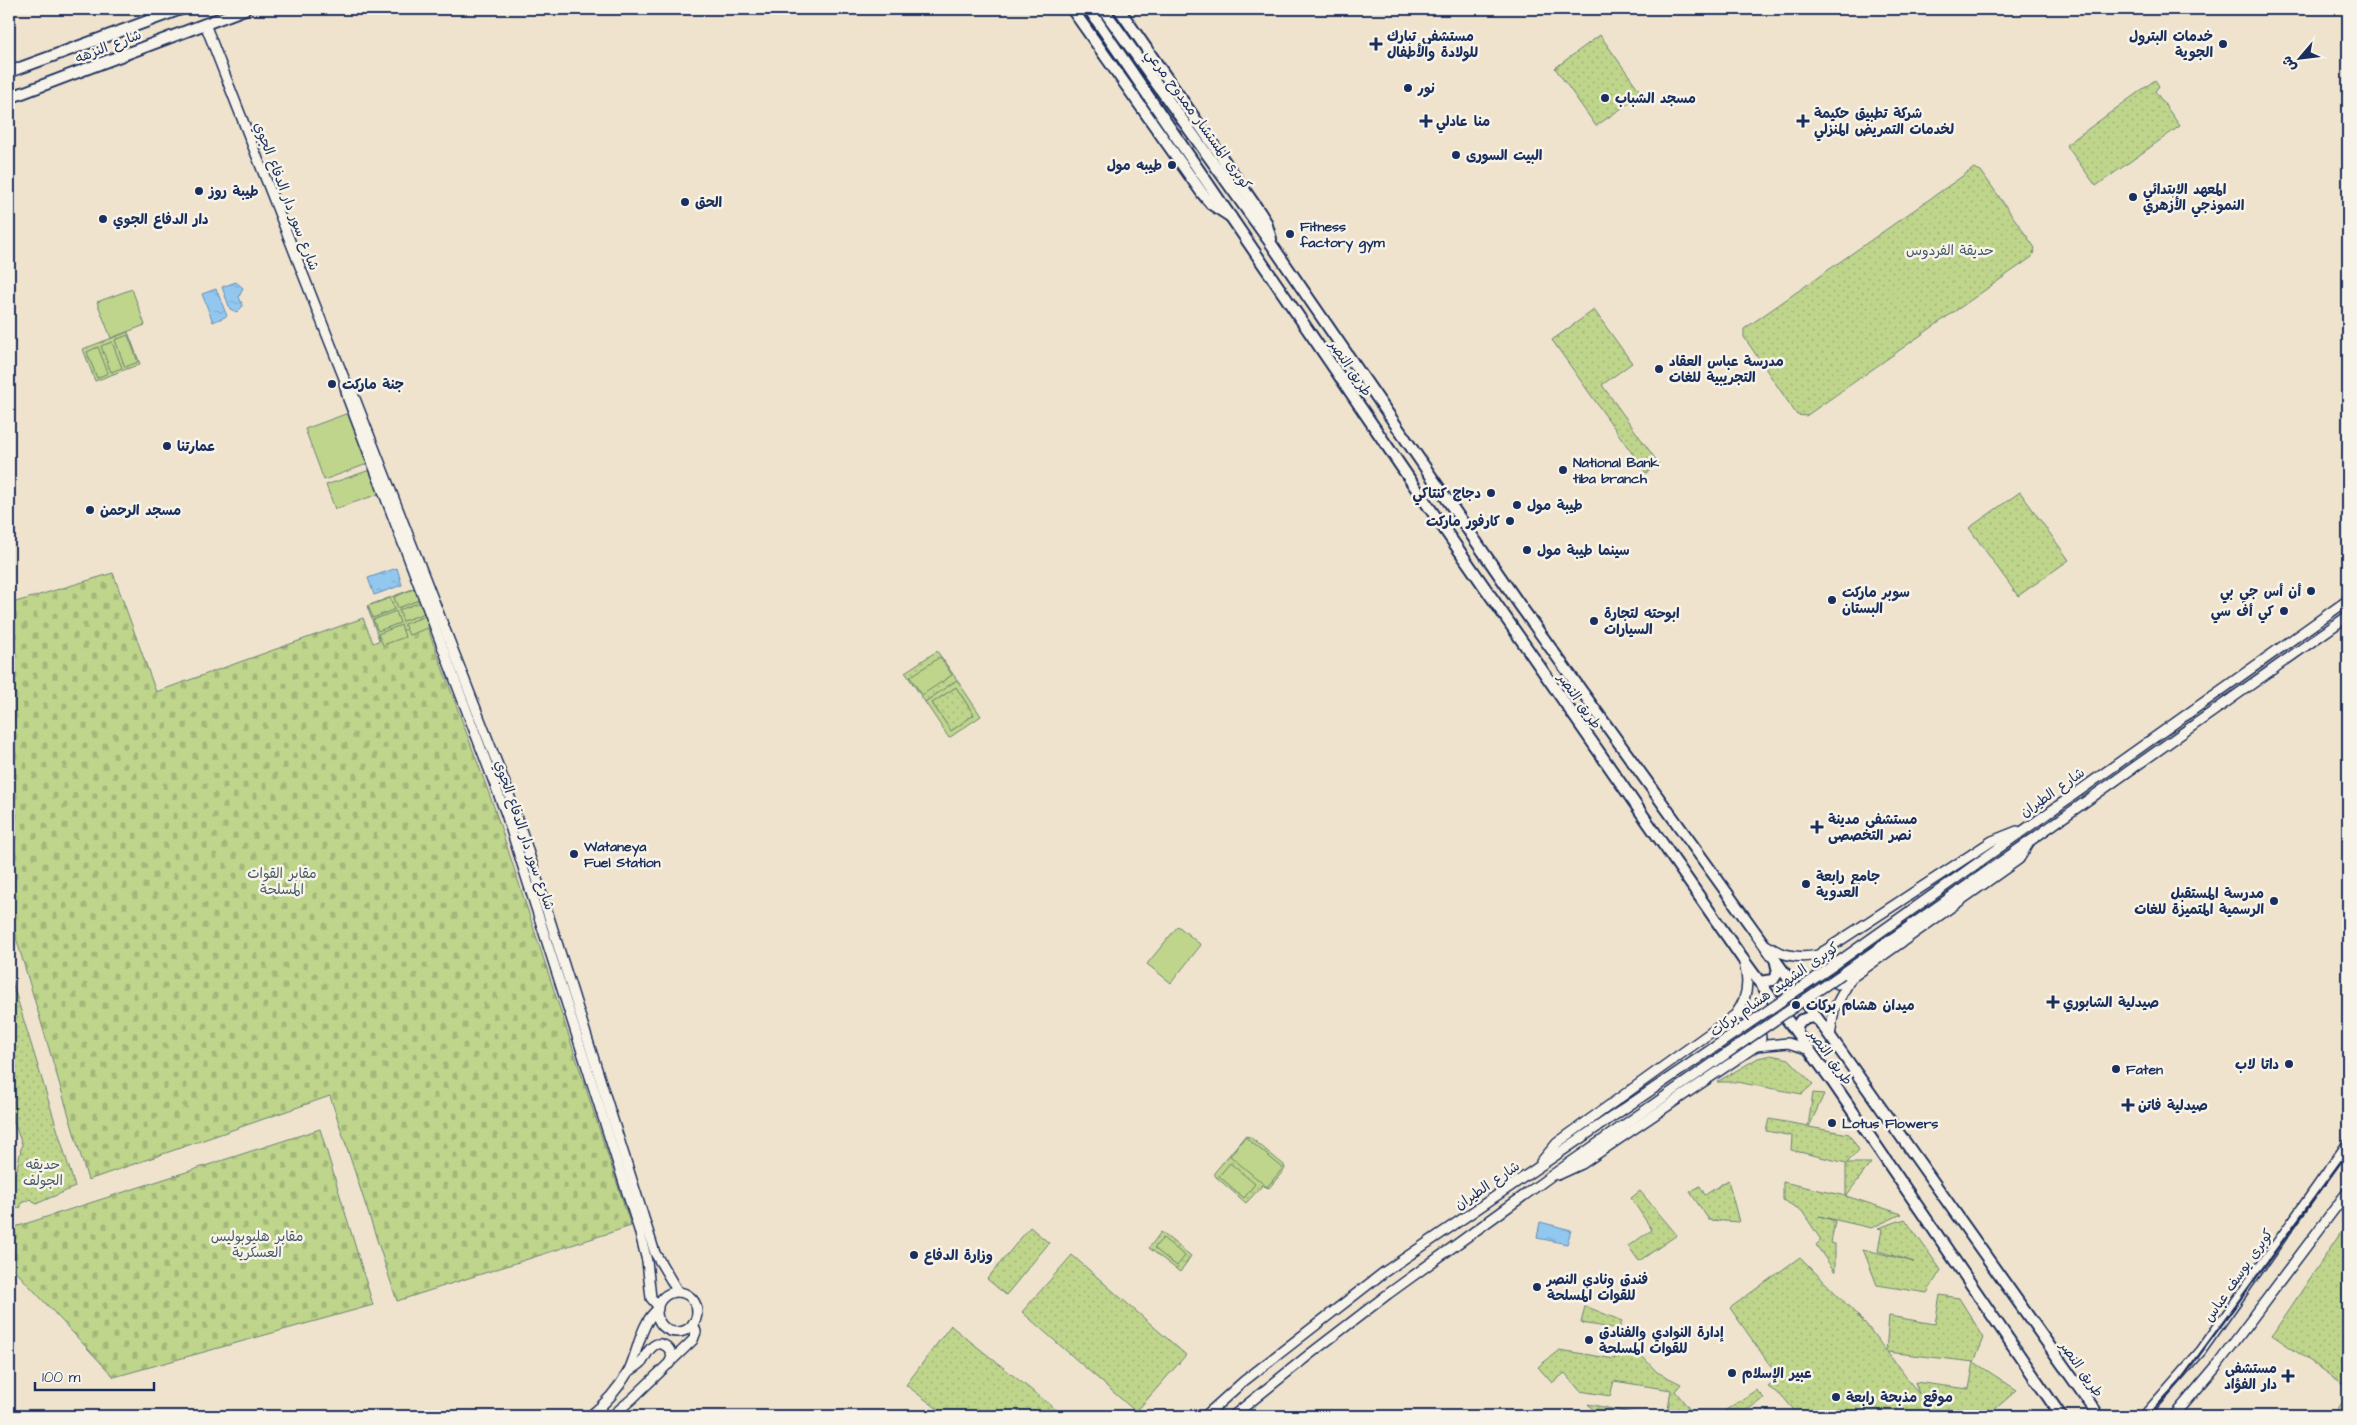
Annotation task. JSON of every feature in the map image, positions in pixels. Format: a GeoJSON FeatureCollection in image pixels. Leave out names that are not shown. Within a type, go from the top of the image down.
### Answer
{"type":"FeatureCollection","features":[{"type":"Feature","properties":{"kind":"main road","name":"شارع النزهه"},"geometry":{"type":"LineString","coordinates":[[9,72],[181,9]]}},
{"type":"Feature","properties":{"kind":"main road","name":"شارع النزهه"},"geometry":{"type":"LineString","coordinates":[[9,98],[245,9]]}},
{"type":"Feature","properties":{"kind":"main road","name":"طريق النصر"},"geometry":{"type":"LineString","coordinates":[[1072,9],[1202,193],[1216,208],[1234,219],[1413,484],[1742,958],[1810,1050],[2061,1416]]}},
{"type":"Feature","properties":{"kind":"main road","name":"كوبرى المستشار ممدوح مرعي"},"geometry":{"type":"LineString","coordinates":[[1089,9],[1234,219]]}},
{"type":"Feature","properties":{"kind":"main road","name":"كوبرى المستشار ممدوح مرعي"},"geometry":{"type":"LineString","coordinates":[[1103,9],[1272,245]]}},
{"type":"Feature","properties":{"kind":"main road","name":"طريق النصر"},"geometry":{"type":"LineString","coordinates":[[1119,9],[1260,211],[1266,222],[1272,245],[1509,590],[1830,1036],[2098,1416]]}},
{"type":"Feature","properties":{"kind":"main road","name":"شارع سور دار الدفاع الجوي"},"geometry":{"type":"LineString","coordinates":[[205,24],[344,378],[354,396],[444,625],[525,841],[655,1253],[678,1292]]}},
{"type":"Feature","properties":{"kind":"main road","name":"شارع سور دار الدفاع الجوي"},"geometry":{"type":"LineString","coordinates":[[344,378],[348,399],[506,814],[644,1249],[649,1273],[651,1298],[658,1308]]}},
{"type":"Feature","properties":{"kind":"main road","name":"شارع الطيران"},"geometry":{"type":"LineString","coordinates":[[1758,938],[1774,950],[1790,956],[1804,957],[1822,952],[1992,841],[2001,836],[2022,830],[2348,600]]}},
{"type":"Feature","properties":{"kind":"main road","name":"شارع الطيران"},"geometry":{"type":"LineString","coordinates":[[2030,840],[2348,616]]}},
{"type":"Feature","properties":{"kind":"main road"},"geometry":{"type":"LineString","coordinates":[[434,629],[444,625]]}},
{"type":"Feature","properties":{"kind":"main road","name":"كوبرى الشهيد هشام بركات"},"geometry":{"type":"LineString","coordinates":[[1539,1167],[1834,965],[2022,830]]}},
{"type":"Feature","properties":{"kind":"main road","name":"كوبرى الشهيد هشام بركات"},"geometry":{"type":"LineString","coordinates":[[1551,1176],[1726,1054],[1846,976],[2030,840]]}},
{"type":"Feature","properties":{"kind":"main road"},"geometry":{"type":"LineString","coordinates":[[1822,952],[1818,965],[1824,978],[1838,984],[1846,976]]}},
{"type":"Feature","properties":{"kind":"main road","name":"شارع الطيران"},"geometry":{"type":"LineString","coordinates":[[1205,1416],[1244,1381],[1334,1310],[1424,1244],[1539,1167],[1543,1158],[1557,1143],[1734,1015],[1745,998],[1748,984],[1742,958]]}},
{"type":"Feature","properties":{"kind":"main road"},"geometry":{"type":"LineString","coordinates":[[1759,982],[1773,980],[1778,972],[1776,963]]}},
{"type":"Feature","properties":{"kind":"main road"},"geometry":{"type":"LineString","coordinates":[[1830,1036],[1834,1009],[1846,976]]}},
{"type":"Feature","properties":{"kind":"main road"},"geometry":{"type":"LineString","coordinates":[[1734,1015],[1748,1015],[1759,1024],[1760,1038],[1756,1046]]}},
{"type":"Feature","properties":{"kind":"main road"},"geometry":{"type":"LineString","coordinates":[[1797,1033],[1797,1026],[1801,1020],[1812,1017],[1818,1020]]}},
{"type":"Feature","properties":{"kind":"main road"},"geometry":{"type":"LineString","coordinates":[[1233,1416],[1352,1321],[1551,1176],[1563,1174],[1582,1164],[1756,1046],[1788,1043],[1810,1050]]}},
{"type":"Feature","properties":{"kind":"main road"},"geometry":{"type":"LineString","coordinates":[[588,1070],[597,1068]]}},
{"type":"Feature","properties":{"kind":"main road","name":"كوبرى يوسف عباس"},"geometry":{"type":"LineString","coordinates":[[2144,1416],[2201,1351],[2348,1144]]}},
{"type":"Feature","properties":{"kind":"main road"},"geometry":{"type":"LineString","coordinates":[[2174,1416],[2218,1364],[2348,1191]]}},
{"type":"Feature","properties":{"kind":"main road"},"geometry":{"type":"LineString","coordinates":[[590,1416],[609,1398],[628,1372],[649,1319],[666,1296],[678,1292],[686,1294],[694,1302],[697,1314],[693,1323],[684,1330],[673,1331],[667,1329],[659,1321],[658,1308]]}},
{"type":"Feature","properties":{"kind":"main road"},"geometry":{"type":"LineString","coordinates":[[612,1416],[668,1366],[695,1338],[696,1329],[693,1323]]}},
{"type":"Feature","properties":{"kind":"main road"},"geometry":{"type":"LineString","coordinates":[[628,1372],[638,1365],[651,1347],[657,1344],[664,1344],[672,1352],[668,1366]]}},
{"type":"Feature","properties":{"kind":"green space"},"geometry":{"type":"Polygon","coordinates":[[[1600,35],[1642,94],[1596,126],[1555,68],[1600,35]]]}},
{"type":"Feature","properties":{"kind":"green space"},"geometry":{"type":"Polygon","coordinates":[[[2155,80],[2159,86],[2155,91],[2180,126],[2096,186],[2066,145],[2155,80]]]}},
{"type":"Feature","properties":{"kind":"green space","name":"حديقة الفردوس"},"geometry":{"type":"Polygon","coordinates":[[[1974,168],[1981,171],[2035,248],[2032,257],[1806,416],[1797,415],[1744,337],[1744,329],[1974,168]]]}},
{"type":"Feature","properties":{"kind":"green space"},"geometry":{"type":"Polygon","coordinates":[[[132,289],[145,325],[111,338],[97,302],[132,289]]]}},
{"type":"Feature","properties":{"kind":"green space"},"geometry":{"type":"Polygon","coordinates":[[[1594,310],[1632,363],[1602,385],[1659,464],[1646,473],[1552,340],[1594,310]]]}},
{"type":"Feature","properties":{"kind":"green space"},"geometry":{"type":"Polygon","coordinates":[[[128,332],[140,364],[95,381],[83,349],[128,332]]]}},
{"type":"Feature","properties":{"kind":"green space"},"geometry":{"type":"Polygon","coordinates":[[[128,335],[138,362],[125,367],[115,340],[128,335]]]}},
{"type":"Feature","properties":{"kind":"green space"},"geometry":{"type":"Polygon","coordinates":[[[112,342],[122,368],[111,372],[101,346],[112,342]]]}},
{"type":"Feature","properties":{"kind":"green space"},"geometry":{"type":"Polygon","coordinates":[[[98,347],[108,373],[97,378],[87,352],[98,347]]]}},
{"type":"Feature","properties":{"kind":"green space"},"geometry":{"type":"Polygon","coordinates":[[[351,412],[370,463],[324,480],[305,429],[351,412]]]}},
{"type":"Feature","properties":{"kind":"green space"},"geometry":{"type":"Polygon","coordinates":[[[370,470],[379,494],[335,509],[326,485],[370,470]]]}},
{"type":"Feature","properties":{"kind":"green space"},"geometry":{"type":"Polygon","coordinates":[[[2020,492],[2069,560],[2018,596],[1969,528],[2020,492]]]}},
{"type":"Feature","properties":{"kind":"green space","name":"مقابر القوات المسلحة"},"geometry":{"type":"Polygon","coordinates":[[[113,573],[156,692],[363,618],[373,643],[425,621],[494,807],[631,1226],[397,1301],[330,1096],[88,1180],[9,914],[9,604],[113,573]]]}},
{"type":"Feature","properties":{"kind":"green space"},"geometry":{"type":"Polygon","coordinates":[[[418,587],[433,629],[382,648],[367,606],[418,587]]]}},
{"type":"Feature","properties":{"kind":"green space"},"geometry":{"type":"Polygon","coordinates":[[[416,588],[421,599],[398,608],[394,597],[416,588]]]}},
{"type":"Feature","properties":{"kind":"green space"},"geometry":{"type":"Polygon","coordinates":[[[390,598],[395,609],[373,618],[368,606],[390,598]]]}},
{"type":"Feature","properties":{"kind":"green space"},"geometry":{"type":"Polygon","coordinates":[[[421,602],[425,613],[403,621],[399,610],[421,602]]]}},
{"type":"Feature","properties":{"kind":"green space"},"geometry":{"type":"Polygon","coordinates":[[[396,611],[400,623],[378,631],[373,620],[396,611]]]}},
{"type":"Feature","properties":{"kind":"green space"},"geometry":{"type":"Polygon","coordinates":[[[426,616],[431,627],[409,635],[404,624],[426,616]]]}},
{"type":"Feature","properties":{"kind":"green space"},"geometry":{"type":"Polygon","coordinates":[[[401,625],[405,637],[383,645],[378,634],[401,625]]]}},
{"type":"Feature","properties":{"kind":"green space"},"geometry":{"type":"Polygon","coordinates":[[[937,651],[957,680],[925,702],[905,672],[937,651]]]}},
{"type":"Feature","properties":{"kind":"green space"},"geometry":{"type":"Polygon","coordinates":[[[940,657],[952,675],[922,695],[910,677],[940,657]]]}},
{"type":"Feature","properties":{"kind":"green space"},"geometry":{"type":"Polygon","coordinates":[[[957,680],[981,716],[949,738],[925,702],[957,680]],[[956,687],[932,703],[951,731],[974,715],[956,687]]]}},
{"type":"Feature","properties":{"kind":"green space"},"geometry":{"type":"Polygon","coordinates":[[[956,687],[974,715],[951,731],[932,703],[956,687]]]}},
{"type":"Feature","properties":{"kind":"green space"},"geometry":{"type":"Polygon","coordinates":[[[1178,926],[1201,945],[1171,983],[1147,964],[1178,926]]]}},
{"type":"Feature","properties":{"kind":"green space","name":"حديقه الجولف"},"geometry":{"type":"Polygon","coordinates":[[[9,972],[75,1187],[36,1204],[31,1199],[21,1203],[21,1207],[9,1212],[9,1180],[16,1173],[22,1144],[9,1110],[9,972]]]}},
{"type":"Feature","properties":{"kind":"green space"},"geometry":{"type":"Polygon","coordinates":[[[1771,1055],[1789,1059],[1813,1084],[1802,1094],[1736,1082],[1717,1082],[1758,1058],[1771,1055]]]}},
{"type":"Feature","properties":{"kind":"green space"},"geometry":{"type":"Polygon","coordinates":[[[1813,1093],[1824,1094],[1809,1127],[1849,1134],[1859,1150],[1847,1163],[1871,1163],[1846,1196],[1846,1163],[1791,1150],[1792,1136],[1766,1131],[1769,1119],[1808,1126],[1813,1093]]]}},
{"type":"Feature","properties":{"kind":"green space","name":"مقابر هليوبوليس العسكرية"},"geometry":{"type":"Polygon","coordinates":[[[320,1129],[373,1305],[114,1377],[9,1264],[9,1229],[320,1129]]]}},
{"type":"Feature","properties":{"kind":"green space"},"geometry":{"type":"Polygon","coordinates":[[[1245,1136],[1250,1137],[1284,1165],[1285,1169],[1269,1188],[1261,1185],[1246,1203],[1216,1177],[1214,1173],[1245,1136]]]}},
{"type":"Feature","properties":{"kind":"green space"},"geometry":{"type":"Polygon","coordinates":[[[1245,1137],[1283,1168],[1267,1187],[1230,1156],[1245,1137]]]}},
{"type":"Feature","properties":{"kind":"green space"},"geometry":{"type":"Polygon","coordinates":[[[1230,1163],[1255,1184],[1244,1198],[1219,1176],[1230,1163]]]}},
{"type":"Feature","properties":{"kind":"green space"},"geometry":{"type":"Polygon","coordinates":[[[1728,1180],[1739,1222],[1709,1220],[1690,1192],[1700,1186],[1705,1195],[1728,1180]]]}},
{"type":"Feature","properties":{"kind":"green space"},"geometry":{"type":"Polygon","coordinates":[[[1783,1182],[1846,1196],[1902,1214],[1871,1228],[1819,1216],[1835,1221],[1831,1243],[1835,1244],[1835,1272],[1816,1245],[1821,1240],[1802,1211],[1783,1200],[1783,1182]]]}},
{"type":"Feature","properties":{"kind":"green space"},"geometry":{"type":"Polygon","coordinates":[[[1640,1191],[1677,1235],[1639,1261],[1628,1246],[1652,1230],[1631,1198],[1640,1191]]]}},
{"type":"Feature","properties":{"kind":"green space"},"geometry":{"type":"Polygon","coordinates":[[[1905,1219],[1941,1270],[1927,1293],[1877,1285],[1863,1249],[1914,1262],[1878,1251],[1882,1229],[1878,1228],[1905,1219]]]}},
{"type":"Feature","properties":{"kind":"green space"},"geometry":{"type":"Polygon","coordinates":[[[2348,1222],[2348,1387],[2272,1335],[2348,1222]]]}},
{"type":"Feature","properties":{"kind":"green space"},"geometry":{"type":"Polygon","coordinates":[[[1030,1227],[1049,1243],[1006,1295],[987,1279],[1030,1227]]]}},
{"type":"Feature","properties":{"kind":"green space"},"geometry":{"type":"Polygon","coordinates":[[[1161,1232],[1191,1256],[1180,1272],[1149,1248],[1161,1232]]]}},
{"type":"Feature","properties":{"kind":"green space"},"geometry":{"type":"Polygon","coordinates":[[[1163,1238],[1185,1256],[1177,1266],[1154,1248],[1163,1238]]]}},
{"type":"Feature","properties":{"kind":"green space"},"geometry":{"type":"Polygon","coordinates":[[[1072,1255],[1186,1355],[1136,1412],[1022,1312],[1072,1255]]]}},
{"type":"Feature","properties":{"kind":"green space"},"geometry":{"type":"Polygon","coordinates":[[[1800,1257],[1866,1324],[1886,1351],[1889,1316],[1935,1324],[1940,1295],[1959,1298],[1984,1338],[1974,1362],[2017,1390],[1987,1416],[1799,1416],[1783,1397],[1768,1387],[1779,1378],[1730,1308],[1800,1257]],[[1887,1352],[1919,1394],[1915,1382],[1969,1389],[1974,1362],[1887,1352]]]}},
{"type":"Feature","properties":{"kind":"green space"},"geometry":{"type":"Polygon","coordinates":[[[1585,1306],[1622,1321],[1619,1329],[1581,1323],[1585,1306]]]}},
{"type":"Feature","properties":{"kind":"green space"},"geometry":{"type":"Polygon","coordinates":[[[951,1325],[1064,1416],[947,1416],[906,1385],[951,1325]]]}},
{"type":"Feature","properties":{"kind":"green space"},"geometry":{"type":"Polygon","coordinates":[[[1617,1347],[1638,1352],[1657,1372],[1681,1384],[1675,1391],[1695,1416],[1667,1416],[1671,1390],[1614,1381],[1610,1396],[1580,1391],[1565,1373],[1552,1383],[1538,1367],[1559,1350],[1615,1359],[1617,1347]]]}},
{"type":"Feature","properties":{"kind":"green space"},"geometry":{"type":"Polygon","coordinates":[[[1756,1390],[1764,1398],[1739,1416],[1717,1416],[1756,1390]]]}},
{"type":"Feature","properties":{"kind":"green space"},"geometry":{"type":"Polygon","coordinates":[[[2348,1394],[2348,1416],[2333,1416],[2348,1394]]]}},
{"type":"Feature","properties":{"kind":"green space"},"geometry":{"type":"Polygon","coordinates":[[[1588,1404],[1647,1416],[1592,1416],[1595,1412],[1588,1404]]]}},
{"type":"Feature","properties":{"kind":"water"},"geometry":{"type":"Polygon","coordinates":[[[236,282],[243,288],[239,297],[243,306],[237,312],[230,309],[222,287],[236,282]]]}},
{"type":"Feature","properties":{"kind":"water"},"geometry":{"type":"Polygon","coordinates":[[[216,289],[227,316],[213,322],[202,294],[216,289]]]}},
{"type":"Feature","properties":{"kind":"water"},"geometry":{"type":"Polygon","coordinates":[[[397,568],[402,585],[374,595],[368,578],[397,568]]]}},
{"type":"Feature","properties":{"kind":"water"},"geometry":{"type":"Polygon","coordinates":[[[1540,1222],[1571,1230],[1567,1244],[1537,1238],[1540,1222]]]}},
{"type":"Feature","properties":{"kind":"railway"},"geometry":{"type":"LineString","coordinates":[[2148,1416],[2181,1380],[2348,1152]]}},
{"type":"Feature","properties":{"kind":"place","name":"مستشفى تبارك للولادة والأطفال"},"geometry":{"type":"Point","coordinates":[1376,44]}},
{"type":"Feature","properties":{"kind":"place","name":"خدمات البترول الجوية"},"geometry":{"type":"Point","coordinates":[2223,44]}},
{"type":"Feature","properties":{"kind":"place","name":"نور"},"geometry":{"type":"Point","coordinates":[1408,88]}},
{"type":"Feature","properties":{"kind":"place","name":"مسجد الشباب"},"geometry":{"type":"Point","coordinates":[1605,98]}},
{"type":"Feature","properties":{"kind":"place","name":"منا عادلي"},"geometry":{"type":"Point","coordinates":[1426,121]}},
{"type":"Feature","properties":{"kind":"place","name":"شركة تطبيق حكيمة لخدمات التمريض المنزلي"},"geometry":{"type":"Point","coordinates":[1803,121]}},
{"type":"Feature","properties":{"kind":"place","name":"البيت السورى"},"geometry":{"type":"Point","coordinates":[1456,155]}},
{"type":"Feature","properties":{"kind":"place","name":"طيبه مول"},"geometry":{"type":"Point","coordinates":[1172,165]}},
{"type":"Feature","properties":{"kind":"place","name":"طيبة روز"},"geometry":{"type":"Point","coordinates":[199,191]}},
{"type":"Feature","properties":{"kind":"place","name":"المعهد الابتدائي النموذجي الأزهري"},"geometry":{"type":"Point","coordinates":[2133,197]}},
{"type":"Feature","properties":{"kind":"place","name":"الحق"},"geometry":{"type":"Point","coordinates":[685,202]}},
{"type":"Feature","properties":{"kind":"place","name":"دار الدفاع الجوي"},"geometry":{"type":"Point","coordinates":[103,219]}},
{"type":"Feature","properties":{"kind":"place","name":"Fitness factory gym"},"geometry":{"type":"Point","coordinates":[1290,234]}},
{"type":"Feature","properties":{"kind":"place","name":"مدرسة عباس العقاد التجريبية للغات"},"geometry":{"type":"Point","coordinates":[1659,369]}},
{"type":"Feature","properties":{"kind":"place","name":"جنة ماركت"},"geometry":{"type":"Point","coordinates":[332,384]}},
{"type":"Feature","properties":{"kind":"place","name":"عمارتنا"},"geometry":{"type":"Point","coordinates":[167,446]}},
{"type":"Feature","properties":{"kind":"place","name":"National Bank tiba branch"},"geometry":{"type":"Point","coordinates":[1563,470]}},
{"type":"Feature","properties":{"kind":"place","name":"دجاج كنتاكي"},"geometry":{"type":"Point","coordinates":[1491,493]}},
{"type":"Feature","properties":{"kind":"place","name":"طيبة مول"},"geometry":{"type":"Point","coordinates":[1517,505]}},
{"type":"Feature","properties":{"kind":"place","name":"مسجد الرحمن"},"geometry":{"type":"Point","coordinates":[90,510]}},
{"type":"Feature","properties":{"kind":"place","name":"كارفور ماركت"},"geometry":{"type":"Point","coordinates":[1510,521]}},
{"type":"Feature","properties":{"kind":"place","name":"سينما طيبة مول"},"geometry":{"type":"Point","coordinates":[1527,550]}},
{"type":"Feature","properties":{"kind":"place","name":"أن أس جي بي"},"geometry":{"type":"Point","coordinates":[2311,591]}},
{"type":"Feature","properties":{"kind":"place","name":"سوبر ماركت البستان"},"geometry":{"type":"Point","coordinates":[1832,600]}},
{"type":"Feature","properties":{"kind":"place","name":"كي أف سي"},"geometry":{"type":"Point","coordinates":[2284,611]}},
{"type":"Feature","properties":{"kind":"place","name":"ابوحته لتجارة السيارات"},"geometry":{"type":"Point","coordinates":[1594,621]}},
{"type":"Feature","properties":{"kind":"place","name":"مستشفى مدينة نصر التخصصى"},"geometry":{"type":"Point","coordinates":[1817,827]}},
{"type":"Feature","properties":{"kind":"place","name":"Wataneya Fuel Station"},"geometry":{"type":"Point","coordinates":[574,854]}},
{"type":"Feature","properties":{"kind":"place","name":"جامع رابعة العدوية"},"geometry":{"type":"Point","coordinates":[1806,884]}},
{"type":"Feature","properties":{"kind":"place","name":"مدرسة المستقبل الرسمية المتميزة للغات"},"geometry":{"type":"Point","coordinates":[2274,901]}},
{"type":"Feature","properties":{"kind":"place","name":"صيدلية الشابوري"},"geometry":{"type":"Point","coordinates":[2053,1002]}},
{"type":"Feature","properties":{"kind":"place","name":"ميدان هشام بركات"},"geometry":{"type":"Point","coordinates":[1796,1005]}},
{"type":"Feature","properties":{"kind":"place","name":"داتا لاب"},"geometry":{"type":"Point","coordinates":[2289,1064]}},
{"type":"Feature","properties":{"kind":"place","name":"Faten"},"geometry":{"type":"Point","coordinates":[2116,1069]}},
{"type":"Feature","properties":{"kind":"place","name":"صيدلية فاتن"},"geometry":{"type":"Point","coordinates":[2128,1105]}},
{"type":"Feature","properties":{"kind":"place","name":"Lotus Flowers"},"geometry":{"type":"Point","coordinates":[1832,1123]}},
{"type":"Feature","properties":{"kind":"place","name":"وزارة الدفاع"},"geometry":{"type":"Point","coordinates":[914,1255]}},
{"type":"Feature","properties":{"kind":"place","name":"فندق ونادي النصر للقوات المسلحة"},"geometry":{"type":"Point","coordinates":[1537,1287]}},
{"type":"Feature","properties":{"kind":"place","name":"إدارة النوادي والفنادق للقوات المسلحة"},"geometry":{"type":"Point","coordinates":[1589,1340]}},
{"type":"Feature","properties":{"kind":"place","name":"عبير الإسلام"},"geometry":{"type":"Point","coordinates":[1732,1373]}},
{"type":"Feature","properties":{"kind":"place","name":"مستشفى دار الفؤاد"},"geometry":{"type":"Point","coordinates":[2288,1376]}},
{"type":"Feature","properties":{"kind":"place","name":"موقع مذبحة رابعة"},"geometry":{"type":"Point","coordinates":[1836,1397]}}]}
